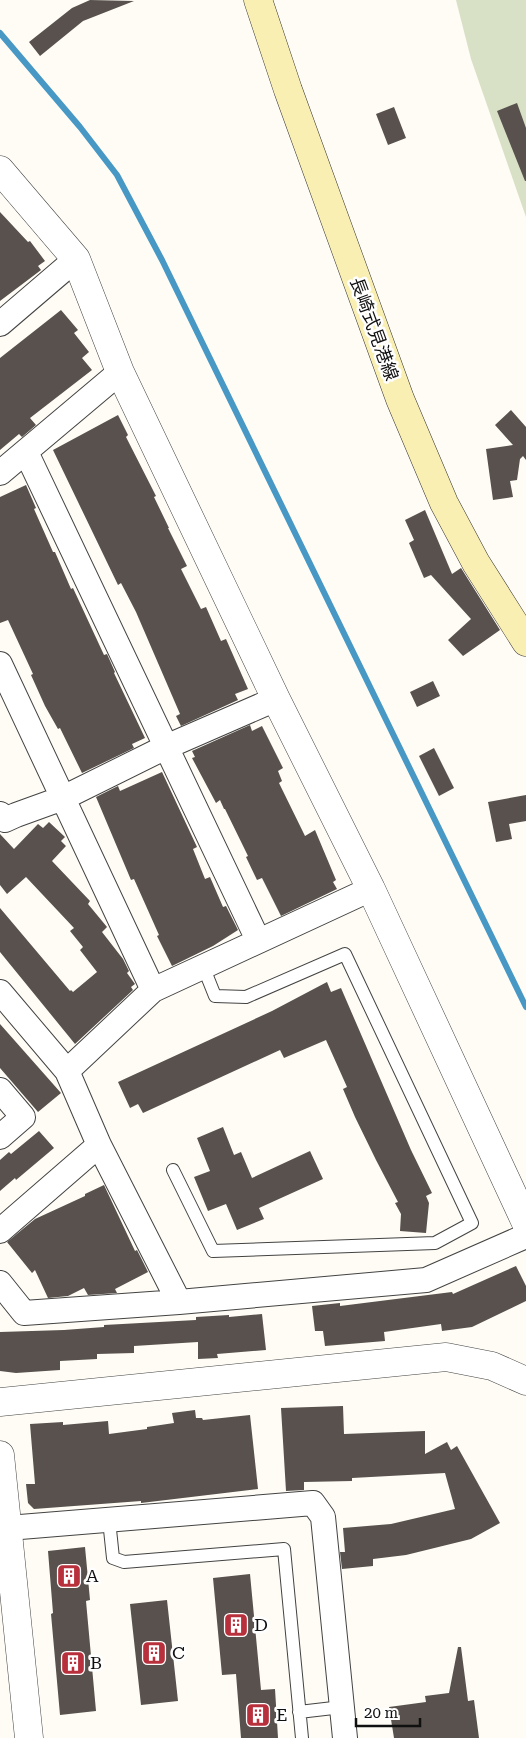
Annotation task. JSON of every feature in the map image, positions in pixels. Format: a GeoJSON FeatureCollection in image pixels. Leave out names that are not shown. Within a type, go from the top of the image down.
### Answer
{"type":"FeatureCollection","features":[{"type":"Feature","properties":{"kind":"main road","name":"長崎式見港線"},"geometry":{"type":"LineString","coordinates":[[258,0],[288,90],[400,399],[444,503],[476,563],[526,642]]}},
{"type":"Feature","properties":{"kind":"street"},"geometry":{"type":"LineString","coordinates":[[2,176],[76,259],[120,372],[276,699],[371,889],[526,1223]]}},
{"type":"Feature","properties":{"kind":"street"},"geometry":{"type":"LineString","coordinates":[[0,324],[76,259]]}},
{"type":"Feature","properties":{"kind":"street"},"geometry":{"type":"LineString","coordinates":[[0,473],[120,372]]}},
{"type":"Feature","properties":{"kind":"street"},"geometry":{"type":"LineString","coordinates":[[26,452],[258,940]]}},
{"type":"Feature","properties":{"kind":"street"},"geometry":{"type":"LineString","coordinates":[[0,664],[153,990]]}},
{"type":"Feature","properties":{"kind":"street"},"geometry":{"type":"LineString","coordinates":[[0,814],[5,820],[63,798],[166,747],[276,699]]}},
{"type":"Feature","properties":{"kind":"street"},"geometry":{"type":"LineString","coordinates":[[66,1072],[153,990],[371,889]]}},
{"type":"Feature","properties":{"kind":"street"},"geometry":{"type":"LineString","coordinates":[[0,992],[66,1072],[99,1145],[179,1302]]}},
{"type":"Feature","properties":{"kind":"street"},"geometry":{"type":"LineString","coordinates":[[0,1090],[23,1117],[0,1137]]}},
{"type":"Feature","properties":{"kind":"street"},"geometry":{"type":"LineString","coordinates":[[0,1231],[99,1145]]}},
{"type":"Feature","properties":{"kind":"street"},"geometry":{"type":"LineString","coordinates":[[0,1283],[24,1313],[179,1302],[426,1280],[526,1236]]}},
{"type":"Feature","properties":{"kind":"street"},"geometry":{"type":"LineString","coordinates":[[0,1402],[446,1356],[492,1366],[526,1381]]}},
{"type":"Feature","properties":{"kind":"street"},"geometry":{"type":"LineString","coordinates":[[0,1455],[29,1738]]}},
{"type":"Feature","properties":{"kind":"street"},"geometry":{"type":"LineString","coordinates":[[8,1528],[313,1503],[323,1517],[346,1738]]}},
{"type":"Feature","properties":{"kind":"lane"},"geometry":{"type":"LineString","coordinates":[[173,1170],[213,1251],[435,1243],[472,1223],[345,954],[246,997],[215,996],[203,966]]}},
{"type":"Feature","properties":{"kind":"lane"},"geometry":{"type":"LineString","coordinates":[[109,1520],[113,1558],[124,1562],[284,1549],[302,1738]]}},
{"type":"Feature","properties":{"kind":"lane"},"geometry":{"type":"LineString","coordinates":[[299,1712],[342,1707]]}},
{"type":"Feature","properties":{"kind":"green space"},"geometry":{"type":"Polygon","coordinates":[[[456,0],[526,0],[526,217],[471,59],[456,0]]]}},
{"type":"Feature","properties":{"kind":"building"},"geometry":{"type":"Polygon","coordinates":[[[90,0],[134,1],[83,21],[40,56],[29,42],[72,8],[90,0]]]}},
{"type":"Feature","properties":{"kind":"building"},"geometry":{"type":"Polygon","coordinates":[[[517,103],[526,128],[526,181],[497,111],[517,103]]]}},
{"type":"Feature","properties":{"kind":"building"},"geometry":{"type":"Polygon","coordinates":[[[394,107],[406,138],[388,145],[376,114],[394,107]]]}},
{"type":"Feature","properties":{"kind":"building"},"geometry":{"type":"Polygon","coordinates":[[[0,212],[28,242],[30,241],[45,261],[38,266],[41,270],[0,301],[0,212]]]}},
{"type":"Feature","properties":{"kind":"building"},"geometry":{"type":"Polygon","coordinates":[[[61,310],[78,330],[74,333],[89,352],[82,358],[92,370],[30,418],[36,425],[22,437],[19,434],[0,450],[0,358],[61,310]]]}},
{"type":"Feature","properties":{"kind":"building"},"geometry":{"type":"Polygon","coordinates":[[[511,410],[526,427],[526,460],[523,456],[520,459],[517,480],[510,481],[513,497],[493,500],[486,449],[513,445],[495,425],[511,410]]]}},
{"type":"Feature","properties":{"kind":"building"},"geometry":{"type":"Polygon","coordinates":[[[118,415],[128,435],[126,437],[156,496],[154,497],[187,566],[181,569],[201,609],[206,607],[221,641],[226,639],[248,689],[235,694],[238,700],[181,726],[176,716],[180,714],[136,612],[121,583],[118,585],[53,450],[118,415]]]}},
{"type":"Feature","properties":{"kind":"building"},"geometry":{"type":"Polygon","coordinates":[[[26,485],[36,508],[34,509],[53,552],[55,552],[71,589],[73,588],[104,655],[107,654],[145,738],[132,744],[134,748],[82,773],[60,728],[58,729],[45,706],[31,675],[33,674],[8,620],[0,623],[0,497],[26,485]]]}},
{"type":"Feature","properties":{"kind":"building"},"geometry":{"type":"Polygon","coordinates":[[[425,510],[452,574],[461,568],[500,630],[463,656],[448,640],[471,619],[431,575],[424,578],[409,543],[414,540],[405,520],[425,510]]]}},
{"type":"Feature","properties":{"kind":"building"},"geometry":{"type":"Polygon","coordinates":[[[433,681],[440,696],[417,707],[410,692],[433,681]]]}},
{"type":"Feature","properties":{"kind":"building"},"geometry":{"type":"Polygon","coordinates":[[[250,725],[252,731],[262,726],[283,768],[278,771],[282,781],[279,783],[305,836],[315,830],[336,880],[333,882],[337,889],[281,916],[262,878],[257,880],[246,857],[248,856],[220,800],[216,803],[192,758],[195,757],[192,751],[250,725]]]}},
{"type":"Feature","properties":{"kind":"building"},"geometry":{"type":"Polygon","coordinates":[[[434,748],[454,788],[439,796],[419,756],[434,748]]]}},
{"type":"Feature","properties":{"kind":"building"},"geometry":{"type":"Polygon","coordinates":[[[162,772],[197,847],[193,849],[205,879],[210,877],[223,907],[226,906],[238,930],[213,946],[172,966],[157,936],[159,935],[134,879],[131,880],[96,797],[118,786],[120,791],[162,772]]]}},
{"type":"Feature","properties":{"kind":"building"},"geometry":{"type":"Polygon","coordinates":[[[526,795],[526,821],[509,824],[512,839],[496,842],[488,802],[526,795]]]}},
{"type":"Feature","properties":{"kind":"building"},"geometry":{"type":"Polygon","coordinates":[[[49,822],[65,837],[61,841],[66,846],[52,861],[90,901],[88,904],[107,927],[102,932],[123,959],[129,971],[127,973],[135,984],[131,987],[133,990],[75,1044],[0,952],[0,908],[70,991],[73,992],[97,972],[80,950],[83,947],[70,931],[74,928],[26,877],[7,894],[0,885],[0,834],[14,849],[38,824],[43,828],[49,822]]]}},
{"type":"Feature","properties":{"kind":"building"},"geometry":{"type":"Polygon","coordinates":[[[327,982],[331,992],[341,988],[411,1150],[432,1193],[426,1196],[429,1203],[426,1233],[400,1231],[401,1214],[395,1203],[398,1202],[355,1117],[343,1089],[347,1087],[326,1040],[284,1058],[280,1050],[143,1113],[138,1104],[130,1108],[118,1082],[272,1011],[327,982]]]}},
{"type":"Feature","properties":{"kind":"building"},"geometry":{"type":"Polygon","coordinates":[[[0,1024],[61,1093],[38,1112],[0,1068],[0,1024]]]}},
{"type":"Feature","properties":{"kind":"building"},"geometry":{"type":"Polygon","coordinates":[[[223,1127],[234,1155],[241,1152],[252,1178],[310,1151],[323,1179],[259,1208],[264,1219],[237,1230],[226,1204],[208,1211],[194,1177],[210,1171],[197,1138],[223,1127]]]}},
{"type":"Feature","properties":{"kind":"building"},"geometry":{"type":"Polygon","coordinates":[[[39,1131],[54,1148],[0,1191],[0,1160],[9,1152],[11,1154],[39,1131]]]}},
{"type":"Feature","properties":{"kind":"building"},"geometry":{"type":"Polygon","coordinates":[[[104,1185],[135,1251],[137,1250],[148,1272],[115,1289],[117,1293],[88,1295],[84,1288],[68,1296],[48,1298],[35,1270],[32,1273],[7,1242],[35,1219],[104,1185]]]}},
{"type":"Feature","properties":{"kind":"building"},"geometry":{"type":"Polygon","coordinates":[[[516,1266],[526,1286],[526,1301],[472,1327],[442,1331],[441,1324],[384,1332],[385,1341],[325,1346],[323,1331],[315,1331],[312,1306],[340,1303],[340,1306],[452,1292],[453,1294],[516,1266]]]}},
{"type":"Feature","properties":{"kind":"building"},"geometry":{"type":"Polygon","coordinates":[[[262,1314],[266,1350],[217,1354],[218,1358],[198,1359],[198,1342],[134,1346],[134,1353],[97,1354],[97,1359],[60,1361],[60,1370],[16,1373],[0,1371],[0,1332],[64,1330],[104,1327],[104,1325],[196,1320],[196,1317],[262,1314]]]}},
{"type":"Feature","properties":{"kind":"building"},"geometry":{"type":"Polygon","coordinates":[[[343,1406],[344,1434],[425,1431],[425,1454],[447,1442],[451,1450],[457,1446],[500,1523],[471,1539],[406,1555],[373,1559],[373,1566],[342,1569],[340,1552],[345,1552],[343,1528],[391,1524],[455,1509],[445,1473],[352,1478],[352,1481],[304,1482],[304,1490],[286,1491],[281,1408],[343,1406]]]}},
{"type":"Feature","properties":{"kind":"building"},"geometry":{"type":"Polygon","coordinates":[[[195,1410],[196,1418],[202,1418],[203,1420],[250,1415],[258,1489],[141,1503],[141,1501],[34,1509],[28,1503],[26,1484],[35,1484],[30,1424],[63,1422],[63,1425],[108,1421],[109,1434],[174,1423],[172,1413],[195,1410]]]}},
{"type":"Feature","properties":{"kind":"building","name":"B"},"geometry":{"type":"Polygon","coordinates":[[[85,1547],[90,1600],[86,1601],[96,1711],[60,1715],[51,1614],[53,1613],[48,1551],[85,1547]]]}},
{"type":"Feature","properties":{"kind":"building","name":"D"},"geometry":{"type":"Polygon","coordinates":[[[250,1574],[261,1690],[275,1689],[278,1738],[241,1738],[236,1674],[222,1675],[213,1578],[250,1574]]]}},
{"type":"Feature","properties":{"kind":"building","name":"C"},"geometry":{"type":"Polygon","coordinates":[[[167,1600],[178,1701],[141,1705],[130,1604],[167,1600]]]}},
{"type":"Feature","properties":{"kind":"building"},"geometry":{"type":"Polygon","coordinates":[[[458,1647],[461,1647],[468,1701],[474,1700],[479,1738],[394,1738],[389,1707],[426,1702],[425,1696],[449,1693],[458,1647]]]}},
{"type":"Feature","properties":{"kind":"waterway"},"geometry":{"type":"LineString","coordinates":[[0,33],[80,127],[117,175],[162,260],[526,1007]]}},
{"type":"Feature","properties":{"kind":"place","name":"A"},"geometry":{"type":"Point","coordinates":[69,1576]}},
{"type":"Feature","properties":{"kind":"place","name":"D"},"geometry":{"type":"Point","coordinates":[236,1625]}},
{"type":"Feature","properties":{"kind":"place","name":"C"},"geometry":{"type":"Point","coordinates":[154,1653]}},
{"type":"Feature","properties":{"kind":"place","name":"B"},"geometry":{"type":"Point","coordinates":[73,1663]}},
{"type":"Feature","properties":{"kind":"place","name":"E"},"geometry":{"type":"Point","coordinates":[258,1715]}}]}
